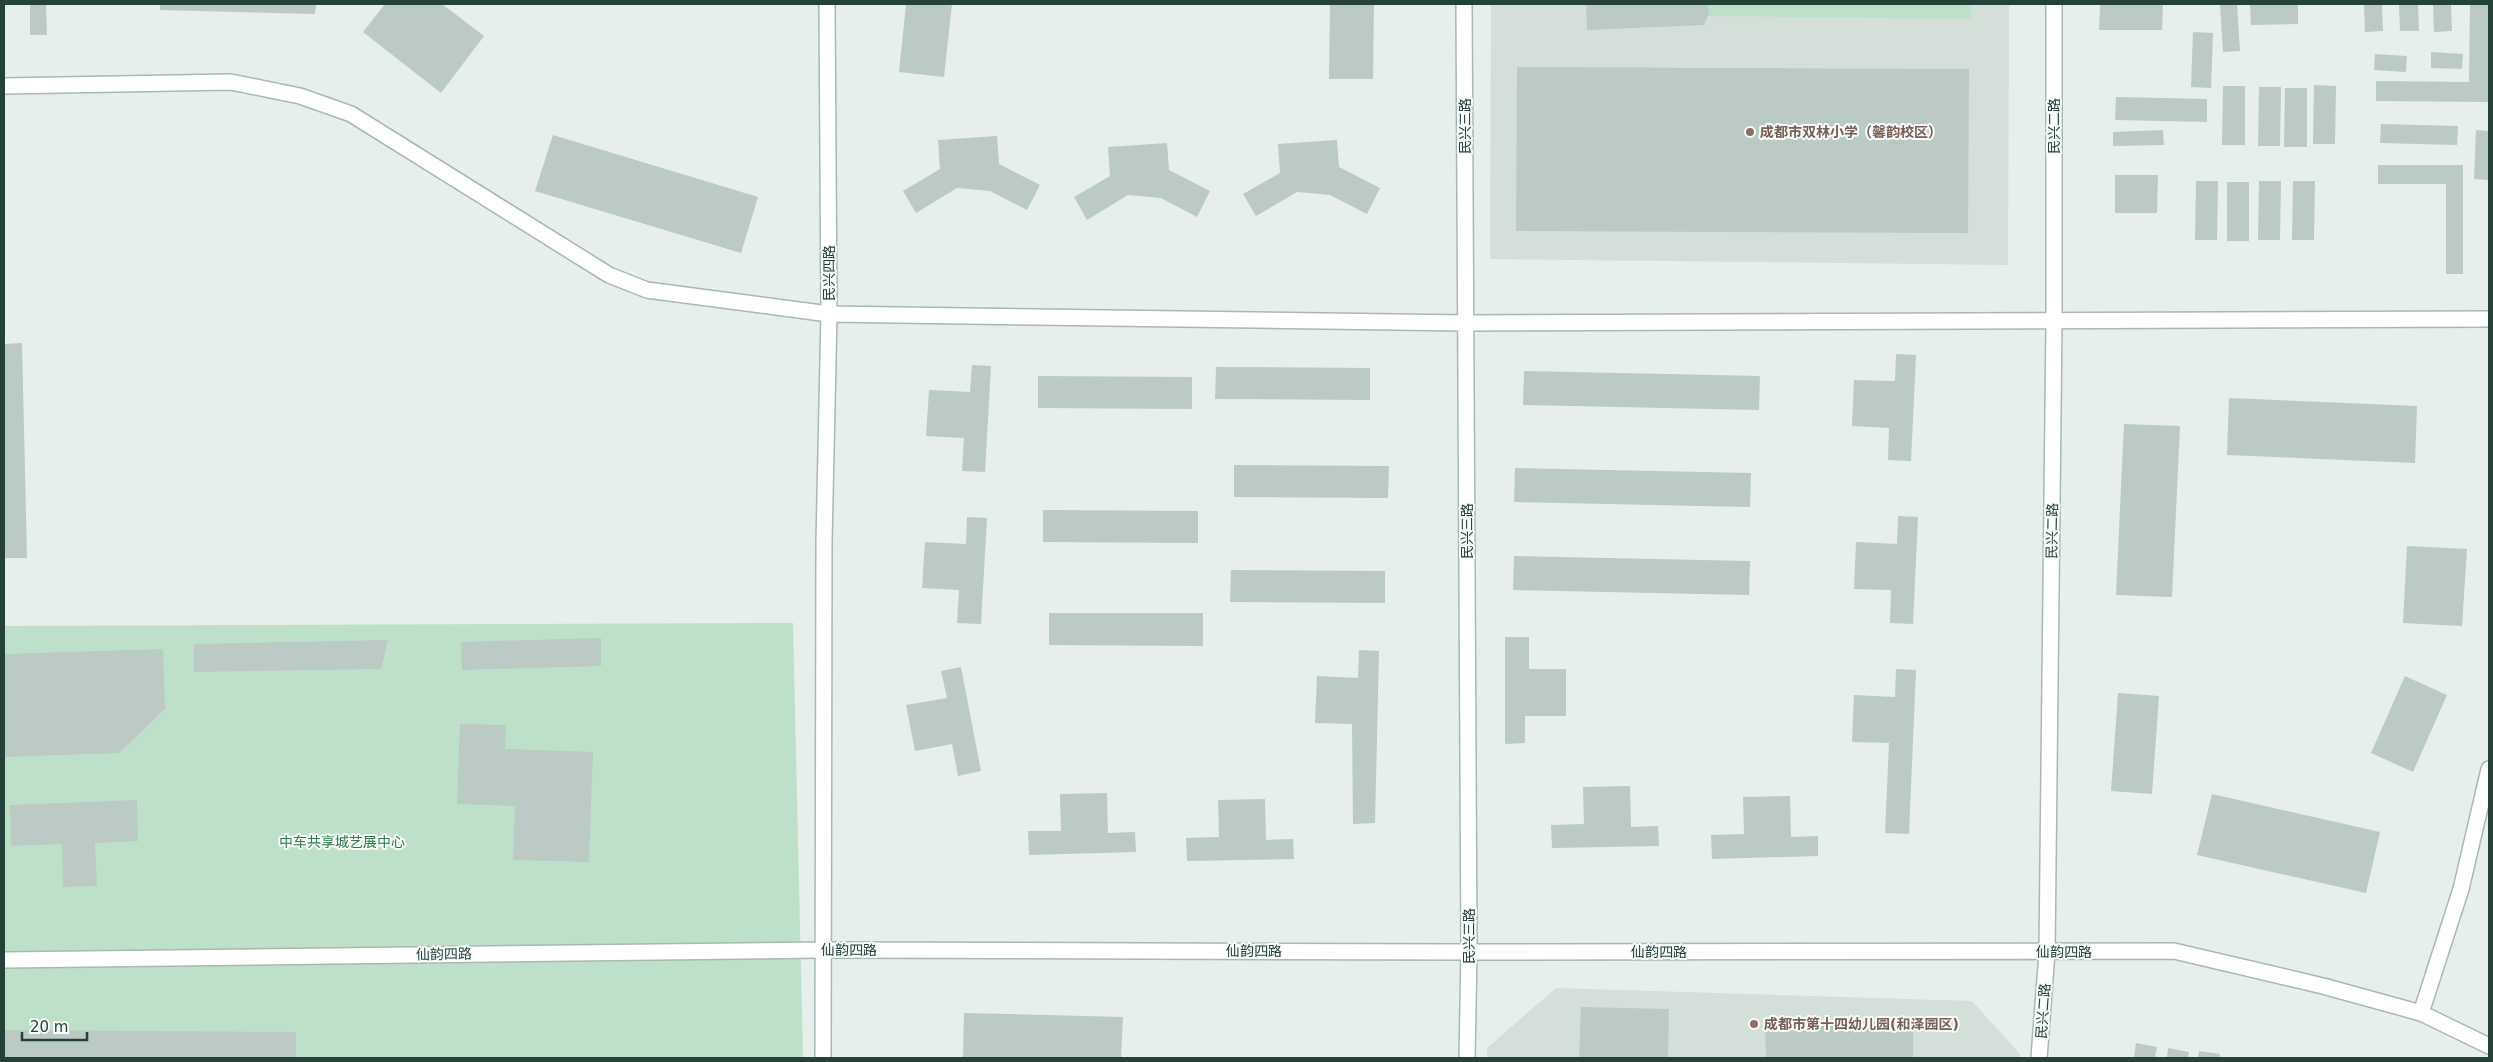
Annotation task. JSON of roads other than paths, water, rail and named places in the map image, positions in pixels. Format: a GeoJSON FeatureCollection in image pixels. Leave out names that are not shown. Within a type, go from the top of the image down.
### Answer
{"type":"FeatureCollection","features":[{"type":"Feature","properties":{"kind":"street","name":"民兴四路"},"geometry":{"type":"LineString","coordinates":[[823,1058],[824,542],[829,314],[828,4]]}},
{"type":"Feature","properties":{"kind":"street","name":"民兴三路"},"geometry":{"type":"LineString","coordinates":[[1464,4],[1469,952],[1467,1058]]}},
{"type":"Feature","properties":{"kind":"street","name":"民兴二路"},"geometry":{"type":"LineString","coordinates":[[2038,1058],[2046,952],[2054,321],[2054,4]]}},
{"type":"Feature","properties":{"kind":"street"},"geometry":{"type":"LineString","coordinates":[[4,86],[231,82],[300,96],[351,114],[580,258],[616,278],[646,290],[829,314],[1466,323],[2489,319]]}},
{"type":"Feature","properties":{"kind":"street"},"geometry":{"type":"LineString","coordinates":[[2421,1013],[2462,889],[2489,769]]}},
{"type":"Feature","properties":{"kind":"street","name":"仙韵四路"},"geometry":{"type":"LineString","coordinates":[[4,960],[823,950],[1469,952],[2174,951],[2324,986],[2421,1013],[2489,1046]]}},
{"type":"Feature","properties":{"kind":"place","name":"成都市双林小学（馨韵校区）"},"geometry":{"type":"Point","coordinates":[1750,132]}},
{"type":"Feature","properties":{"kind":"place","name":"成都市第十四幼儿园(和泽园区)"},"geometry":{"type":"Point","coordinates":[1754,1024]}},
{"type":"Feature","properties":{"kind":"park label","name":"中车共享城艺展中心"},"geometry":{"type":"Point","coordinates":[342,842]}}]}
